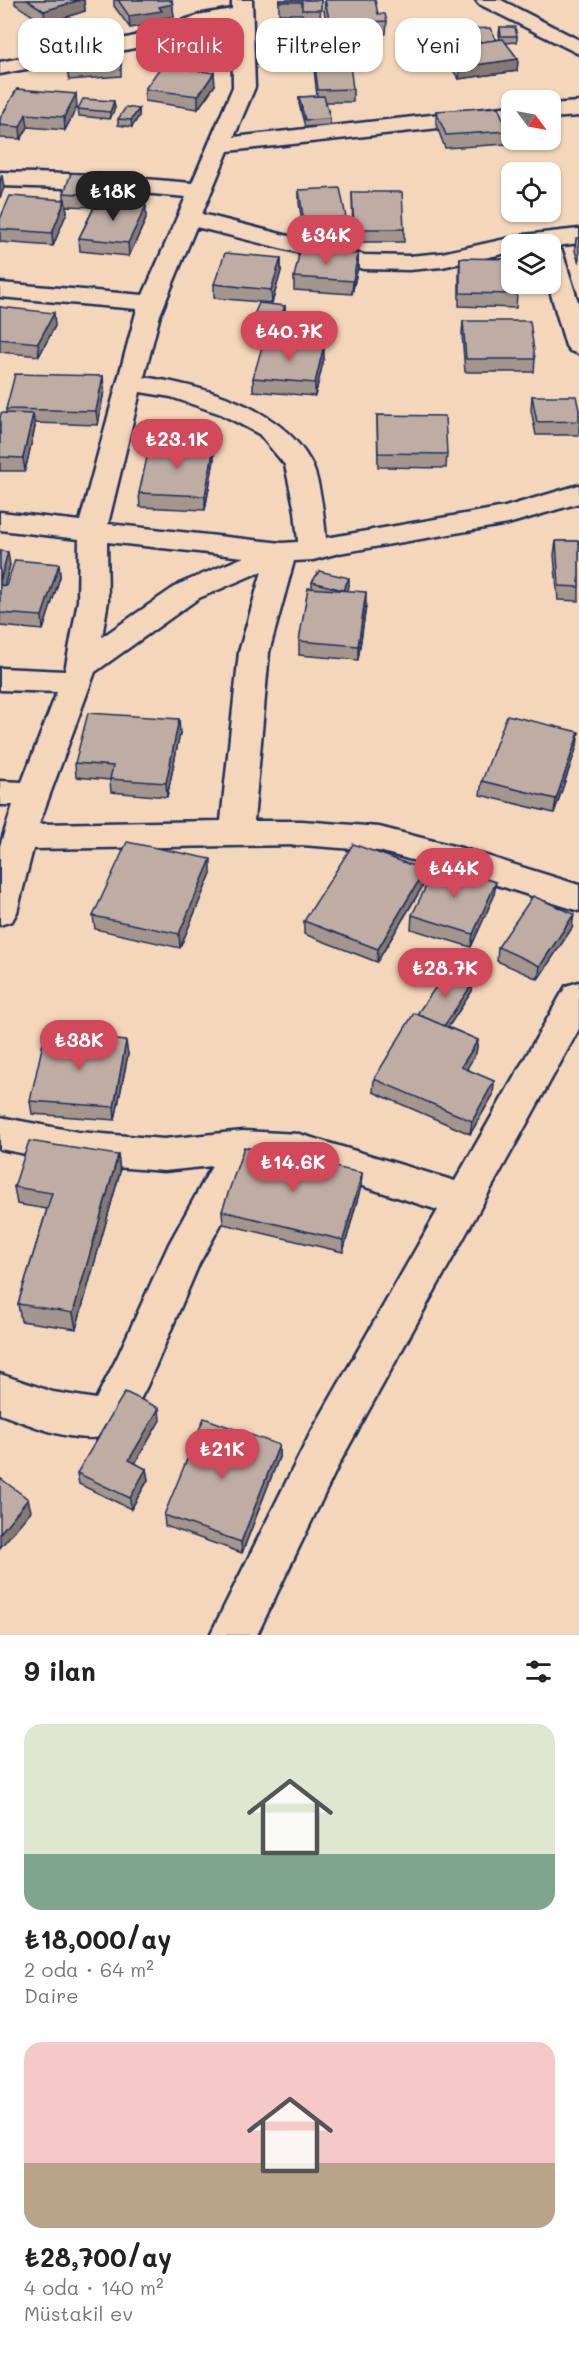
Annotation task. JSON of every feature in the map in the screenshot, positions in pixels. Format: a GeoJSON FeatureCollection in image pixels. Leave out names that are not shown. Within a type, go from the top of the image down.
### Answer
{"type":"FeatureCollection","features":[{"type":"Feature","properties":{"kind":"street"},"geometry":{"type":"LineString","coordinates":[[486,0],[576,43]]}},
{"type":"Feature","properties":{"kind":"street"},"geometry":{"type":"LineString","coordinates":[[0,68],[135,42],[242,7],[244,87],[152,303],[98,502],[93,530],[93,601],[79,674],[19,837],[0,912]]}},
{"type":"Feature","properties":{"kind":"street"},"geometry":{"type":"LineString","coordinates":[[561,110],[579,109]]}},
{"type":"Feature","properties":{"kind":"street"},"geometry":{"type":"LineString","coordinates":[[220,145],[501,114]]}},
{"type":"Feature","properties":{"kind":"street"},"geometry":{"type":"LineString","coordinates":[[0,179],[98,182],[200,191]]}},
{"type":"Feature","properties":{"kind":"street"},"geometry":{"type":"LineString","coordinates":[[189,218],[364,262],[409,263],[442,260],[501,248]]}},
{"type":"Feature","properties":{"kind":"street"},"geometry":{"type":"LineString","coordinates":[[561,241],[579,236]]}},
{"type":"Feature","properties":{"kind":"street"},"geometry":{"type":"LineString","coordinates":[[561,283],[578,338]]}},
{"type":"Feature","properties":{"kind":"street"},"geometry":{"type":"LineString","coordinates":[[0,290],[152,303]]}},
{"type":"Feature","properties":{"kind":"street"},"geometry":{"type":"LineString","coordinates":[[129,382],[176,390],[230,408],[268,428],[298,463],[309,511],[313,551]]}},
{"type":"Feature","properties":{"kind":"street"},"geometry":{"type":"LineString","coordinates":[[0,521],[282,552],[313,551],[336,544],[508,515],[579,494]]}},
{"type":"Feature","properties":{"kind":"street"},"geometry":{"type":"LineString","coordinates":[[0,679],[79,674],[189,591],[282,552]]}},
{"type":"Feature","properties":{"kind":"street"},"geometry":{"type":"LineString","coordinates":[[236,833],[254,652],[282,552]]}},
{"type":"Feature","properties":{"kind":"street"},"geometry":{"type":"LineString","coordinates":[[0,793],[34,794]]}},
{"type":"Feature","properties":{"kind":"street"},"geometry":{"type":"LineString","coordinates":[[19,837],[302,833],[379,839],[461,861],[579,898]]}},
{"type":"Feature","properties":{"kind":"street"},"geometry":{"type":"LineString","coordinates":[[234,1635],[324,1450],[579,996]]}},
{"type":"Feature","properties":{"kind":"street"},"geometry":{"type":"LineString","coordinates":[[0,1133],[78,1148],[164,1155],[243,1147],[299,1150],[465,1201]]}},
{"type":"Feature","properties":{"kind":"street"},"geometry":{"type":"LineString","coordinates":[[0,1394],[61,1414],[98,1420],[108,1418],[132,1372],[183,1256],[243,1147]]}},
{"type":"Feature","properties":{"kind":"building"},"geometry":{"type":"Polygon","coordinates":[[[27,0],[80,0],[44,11],[27,0]]]}},
{"type":"Feature","properties":{"kind":"building"},"geometry":{"type":"Polygon","coordinates":[[[118,0],[170,0],[173,4],[159,7],[162,11],[129,16],[118,0]]]}},
{"type":"Feature","properties":{"kind":"building"},"geometry":{"type":"Polygon","coordinates":[[[279,0],[321,0],[321,10],[302,10],[302,2],[279,2],[279,0]]]}},
{"type":"Feature","properties":{"kind":"building"},"geometry":{"type":"Polygon","coordinates":[[[325,0],[375,0],[378,14],[385,14],[387,21],[383,21],[383,18],[329,18],[325,0]]]}},
{"type":"Feature","properties":{"kind":"building"},"geometry":{"type":"Polygon","coordinates":[[[500,27],[515,27],[517,36],[501,36],[500,27]]]}},
{"type":"Feature","properties":{"kind":"building"},"geometry":{"type":"Polygon","coordinates":[[[481,28],[490,28],[496,40],[481,42],[481,28]]]}},
{"type":"Feature","properties":{"kind":"building"},"geometry":{"type":"Polygon","coordinates":[[[503,39],[518,59],[481,64],[481,42],[503,39]]]}},
{"type":"Feature","properties":{"kind":"building"},"geometry":{"type":"Polygon","coordinates":[[[157,72],[214,73],[198,96],[145,89],[157,72]]]}},
{"type":"Feature","properties":{"kind":"building"},"geometry":{"type":"Polygon","coordinates":[[[316,72],[351,72],[353,89],[318,90],[316,72]]]}},
{"type":"Feature","properties":{"kind":"building"},"geometry":{"type":"Polygon","coordinates":[[[17,89],[76,94],[64,117],[26,114],[20,127],[0,125],[0,119],[17,89]]]}},
{"type":"Feature","properties":{"kind":"building"},"geometry":{"type":"Polygon","coordinates":[[[324,96],[330,119],[305,120],[299,97],[324,96]]]}},
{"type":"Feature","properties":{"kind":"building"},"geometry":{"type":"Polygon","coordinates":[[[83,99],[114,101],[110,112],[78,109],[83,99]]]}},
{"type":"Feature","properties":{"kind":"building"},"geometry":{"type":"Polygon","coordinates":[[[126,107],[139,109],[131,120],[118,119],[126,107]]]}},
{"type":"Feature","properties":{"kind":"building"},"geometry":{"type":"Polygon","coordinates":[[[498,107],[501,114],[501,131],[446,135],[436,111],[498,107]]]}},
{"type":"Feature","properties":{"kind":"building"},"geometry":{"type":"Polygon","coordinates":[[[71,173],[135,177],[128,197],[64,193],[71,173]]]}},
{"type":"Feature","properties":{"kind":"building"},"geometry":{"type":"Polygon","coordinates":[[[340,188],[348,227],[305,229],[299,190],[340,188]]]}},
{"type":"Feature","properties":{"kind":"building"},"geometry":{"type":"Polygon","coordinates":[[[352,192],[402,192],[404,229],[354,229],[352,192]]]}},
{"type":"Feature","properties":{"kind":"building"},"geometry":{"type":"Polygon","coordinates":[[[10,196],[65,200],[52,233],[0,229],[0,219],[10,196]]]}},
{"type":"Feature","properties":{"kind":"building"},"geometry":{"type":"Polygon","coordinates":[[[97,202],[146,206],[128,243],[79,238],[97,202]]]}},
{"type":"Feature","properties":{"kind":"building"},"geometry":{"type":"Polygon","coordinates":[[[300,250],[358,254],[353,281],[294,277],[300,250]]]}},
{"type":"Feature","properties":{"kind":"building"},"geometry":{"type":"Polygon","coordinates":[[[225,253],[281,258],[271,290],[214,284],[225,253]]]}},
{"type":"Feature","properties":{"kind":"building"},"geometry":{"type":"Polygon","coordinates":[[[460,258],[501,259],[501,294],[460,293],[460,258]]]}},
{"type":"Feature","properties":{"kind":"building"},"geometry":{"type":"Polygon","coordinates":[[[259,303],[285,306],[279,321],[253,317],[259,303]]]}},
{"type":"Feature","properties":{"kind":"building"},"geometry":{"type":"Polygon","coordinates":[[[0,307],[54,313],[38,343],[0,339],[0,307]]]}},
{"type":"Feature","properties":{"kind":"building"},"geometry":{"type":"Polygon","coordinates":[[[463,321],[530,321],[535,359],[466,359],[463,321]]]}},
{"type":"Feature","properties":{"kind":"building"},"geometry":{"type":"Polygon","coordinates":[[[264,340],[324,345],[315,383],[253,378],[264,340]]]}},
{"type":"Feature","properties":{"kind":"building"},"geometry":{"type":"Polygon","coordinates":[[[15,374],[103,376],[96,411],[6,409],[15,374]]]}},
{"type":"Feature","properties":{"kind":"building"},"geometry":{"type":"Polygon","coordinates":[[[532,396],[576,396],[579,421],[537,422],[532,396]]]}},
{"type":"Feature","properties":{"kind":"building"},"geometry":{"type":"Polygon","coordinates":[[[1,413],[33,414],[23,458],[0,457],[1,413]]]}},
{"type":"Feature","properties":{"kind":"building"},"geometry":{"type":"Polygon","coordinates":[[[377,415],[445,416],[447,454],[378,453],[377,415]]]}},
{"type":"Feature","properties":{"kind":"building"},"geometry":{"type":"Polygon","coordinates":[[[150,444],[214,447],[205,496],[139,493],[150,444]]]}},
{"type":"Feature","properties":{"kind":"building"},"geometry":{"type":"Polygon","coordinates":[[[556,541],[579,541],[579,587],[559,586],[556,541]]]}},
{"type":"Feature","properties":{"kind":"building"},"geometry":{"type":"Polygon","coordinates":[[[0,551],[8,552],[0,581],[0,551]]]}},
{"type":"Feature","properties":{"kind":"building"},"geometry":{"type":"Polygon","coordinates":[[[15,560],[59,564],[42,616],[0,613],[0,585],[6,586],[15,560]]]}},
{"type":"Feature","properties":{"kind":"building"},"geometry":{"type":"Polygon","coordinates":[[[319,571],[349,578],[343,590],[312,582],[319,571]]]}},
{"type":"Feature","properties":{"kind":"building"},"geometry":{"type":"Polygon","coordinates":[[[308,588],[366,592],[358,646],[299,641],[308,588]]]}},
{"type":"Feature","properties":{"kind":"building"},"geometry":{"type":"Polygon","coordinates":[[[88,713],[179,719],[166,783],[110,779],[113,766],[75,763],[88,713]]]}},
{"type":"Feature","properties":{"kind":"building"},"geometry":{"type":"Polygon","coordinates":[[[507,715],[579,732],[556,799],[482,781],[507,715]]]}},
{"type":"Feature","properties":{"kind":"building"},"geometry":{"type":"Polygon","coordinates":[[[127,842],[211,859],[179,934],[93,916],[127,842]]]}},
{"type":"Feature","properties":{"kind":"building"},"geometry":{"type":"Polygon","coordinates":[[[353,844],[425,870],[378,949],[304,921],[353,844]]]}},
{"type":"Feature","properties":{"kind":"building"},"geometry":{"type":"Polygon","coordinates":[[[437,864],[496,882],[473,934],[412,915],[437,864]]]}},
{"type":"Feature","properties":{"kind":"building"},"geometry":{"type":"Polygon","coordinates":[[[533,896],[574,914],[540,966],[498,947],[533,896]]]}},
{"type":"Feature","properties":{"kind":"building"},"geometry":{"type":"Polygon","coordinates":[[[447,971],[473,983],[444,1026],[417,1014],[447,971]]]}},
{"type":"Feature","properties":{"kind":"building"},"geometry":{"type":"Polygon","coordinates":[[[414,1013],[478,1040],[461,1067],[494,1081],[472,1121],[374,1079],[414,1013]]]}},
{"type":"Feature","properties":{"kind":"building"},"geometry":{"type":"Polygon","coordinates":[[[45,1034],[126,1041],[114,1107],[30,1101],[45,1034]]]}},
{"type":"Feature","properties":{"kind":"building"},"geometry":{"type":"Polygon","coordinates":[[[29,1141],[118,1155],[73,1313],[18,1304],[52,1193],[14,1187],[29,1141]]]}},
{"type":"Feature","properties":{"kind":"building"},"geometry":{"type":"Polygon","coordinates":[[[244,1147],[362,1173],[343,1240],[222,1211],[244,1147]]]}},
{"type":"Feature","properties":{"kind":"building"},"geometry":{"type":"Polygon","coordinates":[[[125,1392],[159,1408],[129,1460],[146,1469],[130,1498],[77,1473],[125,1392]]]}},
{"type":"Feature","properties":{"kind":"building"},"geometry":{"type":"Polygon","coordinates":[[[204,1418],[279,1445],[241,1542],[164,1515],[204,1418]]]}},
{"type":"Feature","properties":{"kind":"building"},"geometry":{"type":"Polygon","coordinates":[[[0,1478],[28,1499],[0,1533],[0,1478]]]}}]}
